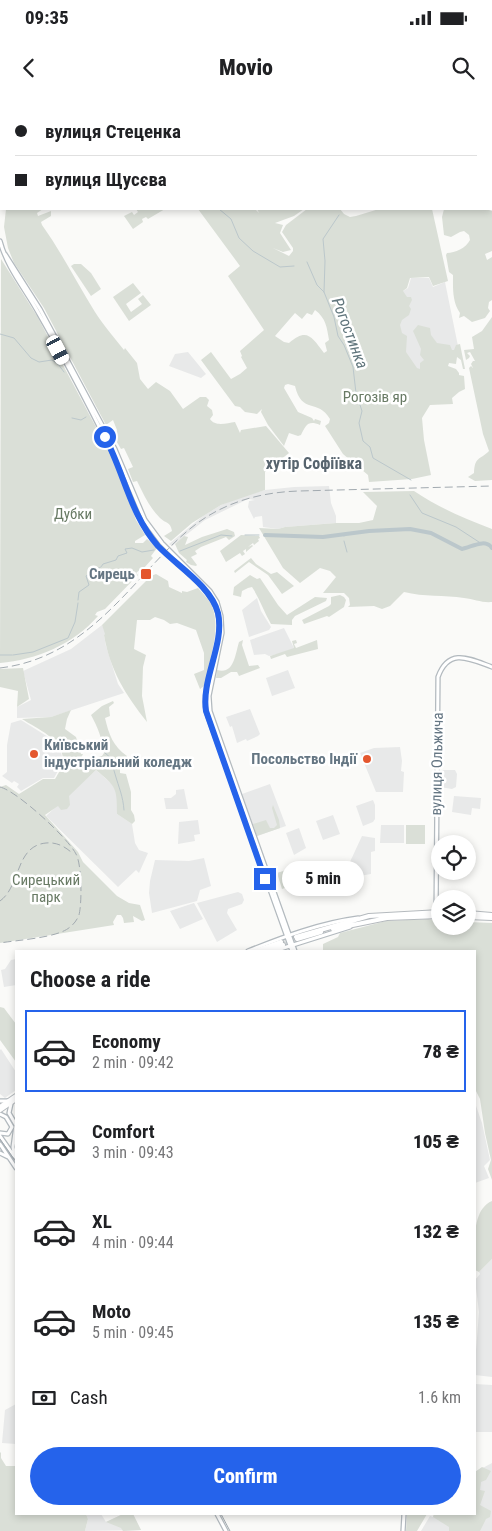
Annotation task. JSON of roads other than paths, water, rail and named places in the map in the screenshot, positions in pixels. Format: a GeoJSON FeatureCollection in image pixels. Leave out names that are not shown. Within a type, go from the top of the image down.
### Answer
{"type":"FeatureCollection","features":[{"type":"Feature","properties":{"kind":"main road"},"geometry":{"type":"LineString","coordinates":[[0,241],[4,253],[40,309],[115,449],[144,520],[171,555],[210,591],[219,608],[222,633],[209,696],[210,711],[294,950]]}},
{"type":"Feature","properties":{"kind":"main road","name":"вулиця Ольжича"},"geometry":{"type":"LineString","coordinates":[[438,890],[438,677],[446,664],[459,657],[492,667]]}},
{"type":"Feature","properties":{"kind":"main road"},"geometry":{"type":"LineString","coordinates":[[250,950],[288,935],[338,922],[431,914]]}},
{"type":"Feature","properties":{"kind":"main road"},"geometry":{"type":"LineString","coordinates":[[476,914],[492,917]]}},
{"type":"Feature","properties":{"kind":"main road"},"geometry":{"type":"LineString","coordinates":[[476,917],[492,917]]}},
{"type":"Feature","properties":{"kind":"main road"},"geometry":{"type":"LineString","coordinates":[[296,938],[369,918]]}},
{"type":"Feature","properties":{"kind":"main road"},"geometry":{"type":"LineString","coordinates":[[277,950],[369,918]]}},
{"type":"Feature","properties":{"kind":"main road"},"geometry":{"type":"LineString","coordinates":[[259,950],[282,943],[267,950]]}},
{"type":"Feature","properties":{"kind":"main road"},"geometry":{"type":"LineString","coordinates":[[0,1109],[15,1099]]}},
{"type":"Feature","properties":{"kind":"main road"},"geometry":{"type":"LineString","coordinates":[[0,1101],[10,1102]]}},
{"type":"Feature","properties":{"kind":"main road"},"geometry":{"type":"LineString","coordinates":[[10,1102],[8,1111],[15,1124]]}},
{"type":"Feature","properties":{"kind":"main road"},"geometry":{"type":"LineString","coordinates":[[0,1114],[6,1117],[12,1127],[8,1134],[0,1134]]}},
{"type":"Feature","properties":{"kind":"main road"},"geometry":{"type":"LineString","coordinates":[[15,1133],[13,1147],[15,1154]]}},
{"type":"Feature","properties":{"kind":"main road"},"geometry":{"type":"LineString","coordinates":[[0,1134],[15,1156]]}},
{"type":"Feature","properties":{"kind":"main road"},"geometry":{"type":"LineString","coordinates":[[0,1144],[15,1166]]}},
{"type":"Feature","properties":{"kind":"main road"},"geometry":{"type":"LineString","coordinates":[[0,1153],[11,1159]]}},
{"type":"Feature","properties":{"kind":"main road"},"geometry":{"type":"LineString","coordinates":[[218,1515],[226,1531]]}},
{"type":"Feature","properties":{"kind":"main road"},"geometry":{"type":"LineString","coordinates":[[403,1531],[404,1515]]}},
{"type":"Feature","properties":{"kind":"waterway","name":"Рогостинка"},"geometry":{"type":"LineString","coordinates":[[220,210],[231,219],[239,238],[253,251],[280,267],[294,266]]}},
{"type":"Feature","properties":{"kind":"waterway"},"geometry":{"type":"LineString","coordinates":[[324,292],[325,261],[323,239],[339,215]]}},
{"type":"Feature","properties":{"kind":"waterway","name":"Рогостинка"},"geometry":{"type":"LineString","coordinates":[[307,262],[317,285],[324,292],[334,317],[338,336],[353,367],[356,393],[362,411],[359,423],[363,441],[370,447],[373,458],[411,480]]}},
{"type":"Feature","properties":{"kind":"waterway"},"geometry":{"type":"LineString","coordinates":[[0,334],[14,338],[31,358],[39,362],[52,360],[64,372]]}},
{"type":"Feature","properties":{"kind":"waterway"},"geometry":{"type":"LineString","coordinates":[[72,418],[81,420],[86,417]]}},
{"type":"Feature","properties":{"kind":"waterway","name":"Рогостинка"},"geometry":{"type":"LineString","coordinates":[[410,495],[422,513],[456,527],[482,544]]}},
{"type":"Feature","properties":{"kind":"waterway","name":"Сирець"},"geometry":{"type":"LineString","coordinates":[[265,535],[323,537],[369,531],[410,529],[431,533],[462,549],[482,543],[492,548]]}},
{"type":"Feature","properties":{"kind":"waterway","name":"Сирець"},"geometry":{"type":"LineString","coordinates":[[180,551],[221,535],[232,536]]}},
{"type":"Feature","properties":{"kind":"waterway","name":"Сирець"},"geometry":{"type":"LineString","coordinates":[[245,535],[259,535]]}},
{"type":"Feature","properties":{"kind":"waterway"},"geometry":{"type":"LineString","coordinates":[[344,541],[347,552]]}},
{"type":"Feature","properties":{"kind":"waterway","name":"Сирець"},"geometry":{"type":"LineString","coordinates":[[78,600],[79,592],[89,585],[86,576],[91,573],[91,568],[99,568],[103,564],[116,560],[118,556],[127,553],[125,549],[132,548],[142,552],[154,550]]}},
{"type":"Feature","properties":{"kind":"waterway","name":"Сирець"},"geometry":{"type":"LineString","coordinates":[[13,655],[33,652],[68,638],[75,622],[78,603]]}},
{"type":"Feature","properties":{"kind":"waterway","name":"Сирець"},"geometry":{"type":"LineString","coordinates":[[0,655],[12,655]]}},
{"type":"Feature","properties":{"kind":"waterway"},"geometry":{"type":"LineString","coordinates":[[105,753],[112,762],[124,810]]}},
{"type":"Feature","properties":{"kind":"tunnel"},"geometry":{"type":"LineString","coordinates":[[281,942],[296,937]]}},
{"type":"Feature","properties":{"kind":"tunnel"},"geometry":{"type":"LineString","coordinates":[[283,945],[297,939]]}},
{"type":"Feature","properties":{"kind":"tram line"},"geometry":{"type":"LineString","coordinates":[[0,1139],[15,1161]]}},
{"type":"Feature","properties":{"kind":"tram line"},"geometry":{"type":"LineString","coordinates":[[222,1515],[230,1531]]}},
{"type":"Feature","properties":{"kind":"railway"},"geometry":{"type":"LineString","coordinates":[[0,668],[45,656],[65,646],[100,619],[184,534],[208,516],[230,505],[264,495],[287,492],[492,486]]}},
{"type":"Feature","properties":{"kind":"railway"},"geometry":{"type":"LineString","coordinates":[[0,787],[8,790],[29,806],[53,827],[71,847],[78,859],[81,893],[78,917],[73,925],[64,931],[37,938],[0,943]]}},
{"type":"Feature","properties":{"kind":"railway"},"geometry":{"type":"LineString","coordinates":[[0,901],[12,886],[23,859],[36,846],[53,843],[63,846],[71,852]]}},
{"type":"Feature","properties":{"kind":"place","name":"Сирець"},"geometry":{"type":"Point","coordinates":[146,574]}},
{"type":"Feature","properties":{"kind":"place","name":"Київський індустріальний коледж"},"geometry":{"type":"Point","coordinates":[34,754]}},
{"type":"Feature","properties":{"kind":"place","name":"Посольство Індії"},"geometry":{"type":"Point","coordinates":[367,759]}},
{"type":"Feature","properties":{"kind":"district","name":"хутір Софіївка"},"geometry":{"type":"Point","coordinates":[314,463]}},
{"type":"Feature","properties":{"kind":"park label","name":"Рогозів яр"},"geometry":{"type":"Point","coordinates":[375,397]}},
{"type":"Feature","properties":{"kind":"park label","name":"Дубки"},"geometry":{"type":"Point","coordinates":[73,514]}},
{"type":"Feature","properties":{"kind":"park label","name":"Сирецький парк"},"geometry":{"type":"Point","coordinates":[46,888]}}]}
